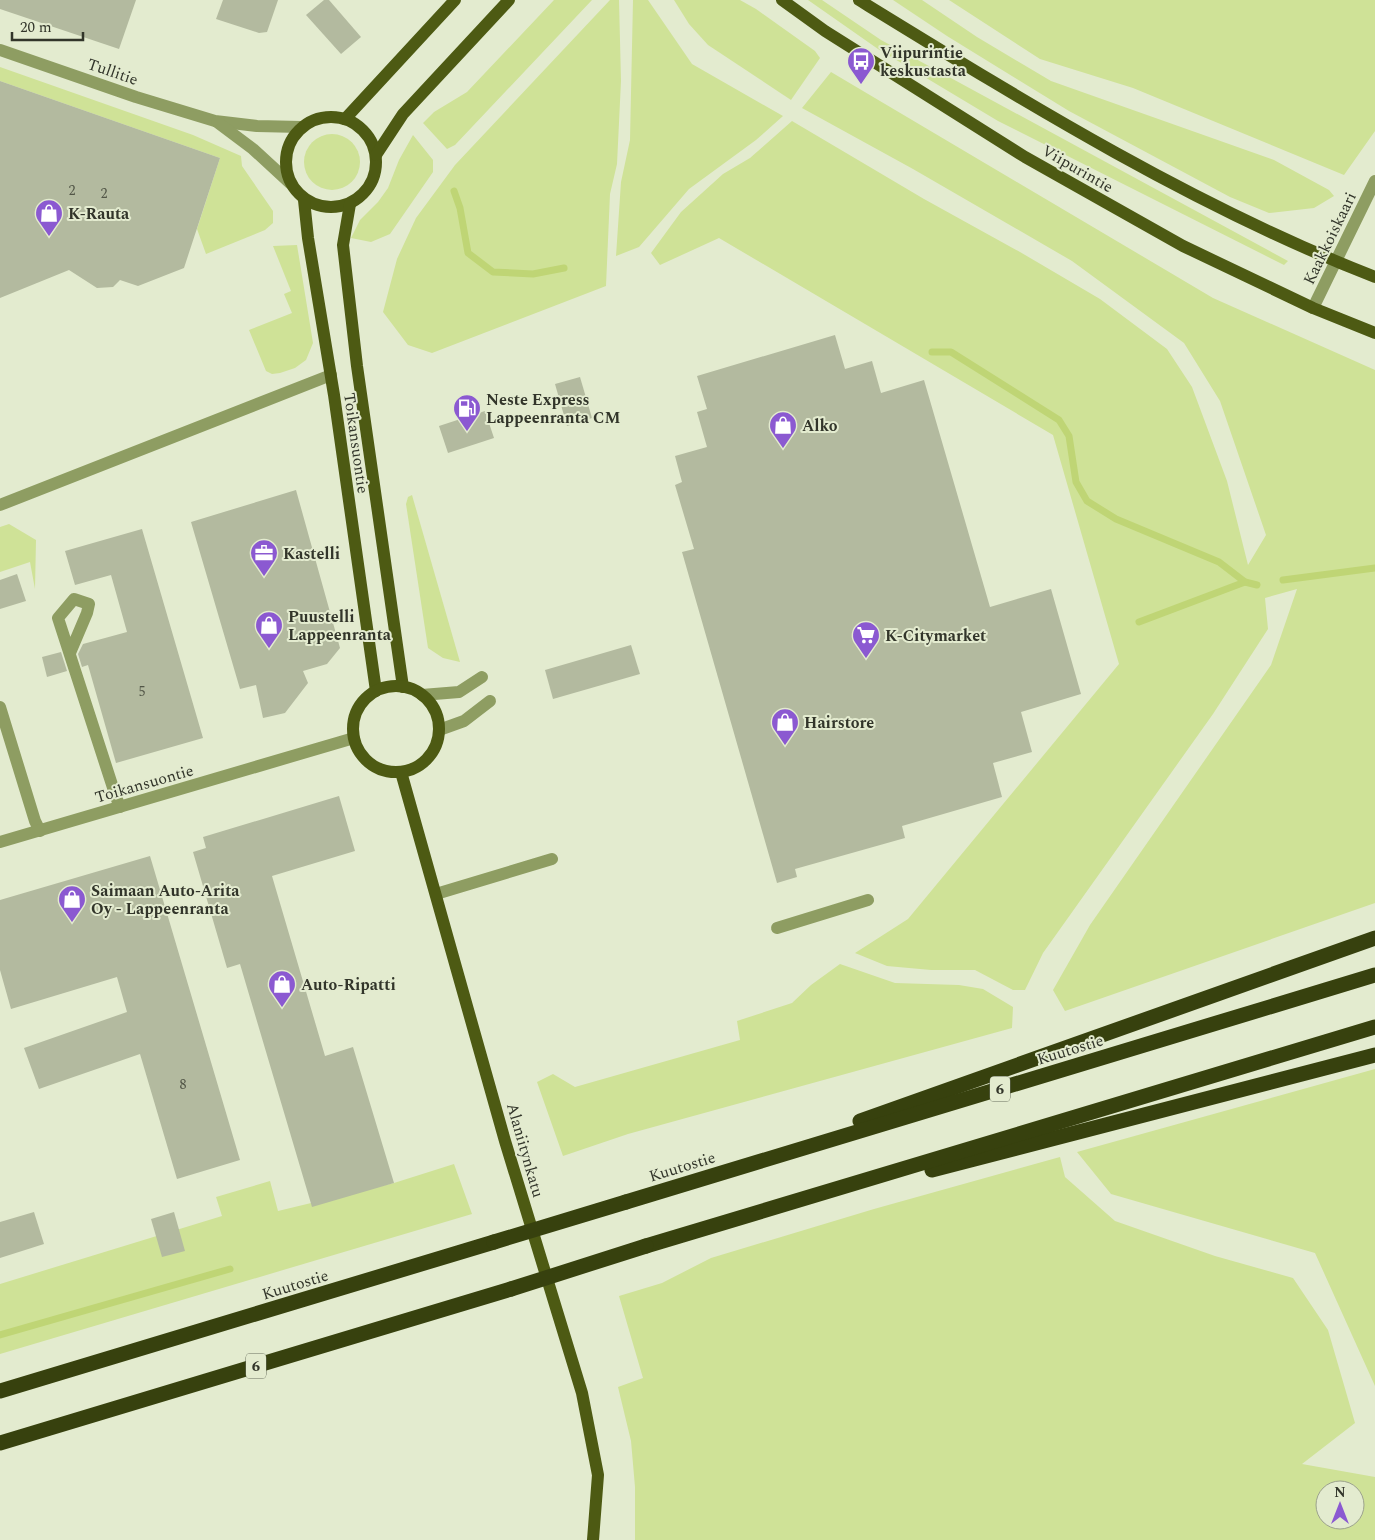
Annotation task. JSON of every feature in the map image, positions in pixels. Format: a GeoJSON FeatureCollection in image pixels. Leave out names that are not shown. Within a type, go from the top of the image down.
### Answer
{"type":"FeatureCollection","features":[{"type":"Feature","properties":{"kind":"highway"},"geometry":{"type":"LineString","coordinates":[[667,1189],[1375,938]]}},
{"type":"Feature","properties":{"kind":"highway","name":"Kuutostie"},"geometry":{"type":"LineString","coordinates":[[0,1391],[1375,975]]}},
{"type":"Feature","properties":{"kind":"highway","name":"6"},"geometry":{"type":"LineString","coordinates":[[0,1443],[511,1289],[683,1234],[1375,1027]]}},
{"type":"Feature","properties":{"kind":"highway"},"geometry":{"type":"LineString","coordinates":[[683,1234],[1375,1055]]}},
{"type":"Feature","properties":{"kind":"main road"},"geometry":{"type":"LineString","coordinates":[[345,119],[455,0]]}},
{"type":"Feature","properties":{"kind":"main road"},"geometry":{"type":"LineString","coordinates":[[376,155],[403,114],[509,0]]}},
{"type":"Feature","properties":{"kind":"main road"},"geometry":{"type":"LineString","coordinates":[[774,0],[794,10]]}},
{"type":"Feature","properties":{"kind":"main road","name":"Viipurintie"},"geometry":{"type":"LineString","coordinates":[[782,0],[857,52],[1025,157],[1183,246],[1313,308],[1375,333]]}},
{"type":"Feature","properties":{"kind":"main road","name":"Viipurintie"},"geometry":{"type":"LineString","coordinates":[[859,0],[1003,88],[1185,191],[1336,262],[1375,277]]}},
{"type":"Feature","properties":{"kind":"main road"},"geometry":{"type":"LineString","coordinates":[[329,116],[345,119],[356,124],[366,132],[376,155],[376,170],[371,184],[362,196],[350,204],[339,208],[327,208],[304,200],[290,182],[285,168],[286,153],[291,139],[301,127],[314,120],[329,116]]}},
{"type":"Feature","properties":{"kind":"main road","name":"Toikansuontie"},"geometry":{"type":"LineString","coordinates":[[304,200],[308,238],[331,375],[376,692]]}},
{"type":"Feature","properties":{"kind":"main road","name":"Toikansuontie"},"geometry":{"type":"LineString","coordinates":[[350,204],[343,245],[346,273],[357,366],[403,687]]}},
{"type":"Feature","properties":{"kind":"main road"},"geometry":{"type":"LineString","coordinates":[[389,687],[403,687],[422,695],[435,711],[439,730],[437,742],[428,758],[413,769],[401,772],[388,772],[376,768],[358,750],[353,727],[355,716],[367,698],[389,687]]}},
{"type":"Feature","properties":{"kind":"main road","name":"Alaniitynkatu"},"geometry":{"type":"LineString","coordinates":[[401,772],[505,1140],[582,1393],[598,1476],[593,1540]]}},
{"type":"Feature","properties":{"kind":"street","name":"Tullitie"},"geometry":{"type":"LineString","coordinates":[[0,50],[215,121],[257,126],[301,127]]}},
{"type":"Feature","properties":{"kind":"street","name":"Tullitie"},"geometry":{"type":"LineString","coordinates":[[215,121],[253,149],[290,182]]}},
{"type":"Feature","properties":{"kind":"street","name":"Kaakkoiskaari"},"geometry":{"type":"LineString","coordinates":[[1313,308],[1375,181]]}},
{"type":"Feature","properties":{"kind":"street"},"geometry":{"type":"LineString","coordinates":[[0,506],[331,375]]}},
{"type":"Feature","properties":{"kind":"street"},"geometry":{"type":"LineString","coordinates":[[70,653],[120,807]]}},
{"type":"Feature","properties":{"kind":"street"},"geometry":{"type":"LineString","coordinates":[[422,695],[459,692],[482,677]]}},
{"type":"Feature","properties":{"kind":"street"},"geometry":{"type":"LineString","coordinates":[[439,730],[464,721],[490,701]]}},
{"type":"Feature","properties":{"kind":"street"},"geometry":{"type":"LineString","coordinates":[[0,707],[35,821],[40,831]]}},
{"type":"Feature","properties":{"kind":"street","name":"Toikansuontie"},"geometry":{"type":"LineString","coordinates":[[0,842],[354,738]]}},
{"type":"Feature","properties":{"kind":"street"},"geometry":{"type":"LineString","coordinates":[[436,894],[552,859]]}},
{"type":"Feature","properties":{"kind":"street"},"geometry":{"type":"LineString","coordinates":[[777,928],[868,900]]}},
{"type":"Feature","properties":{"kind":"green space"},"geometry":{"type":"Polygon","coordinates":[[[554,0],[592,0],[455,145],[447,149],[423,123],[434,112],[467,92],[554,0]]]}},
{"type":"Feature","properties":{"kind":"green space"},"geometry":{"type":"Polygon","coordinates":[[[610,0],[619,0],[621,81],[617,164],[610,194],[606,286],[432,353],[408,345],[383,312],[397,259],[416,218],[455,165],[610,0]]]}},
{"type":"Feature","properties":{"kind":"green space"},"geometry":{"type":"Polygon","coordinates":[[[633,0],[648,0],[692,64],[783,116],[756,140],[689,189],[639,247],[616,256],[621,182],[630,140],[633,0]]]}},
{"type":"Feature","properties":{"kind":"green space"},"geometry":{"type":"Polygon","coordinates":[[[674,0],[740,0],[756,9],[815,51],[820,58],[791,100],[708,45],[689,24],[674,0]]]}},
{"type":"Feature","properties":{"kind":"green space"},"geometry":{"type":"Polygon","coordinates":[[[808,0],[822,0],[881,40],[1288,261],[1284,265],[998,121],[878,49],[808,0]]]}},
{"type":"Feature","properties":{"kind":"green space"},"geometry":{"type":"Polygon","coordinates":[[[893,0],[922,0],[977,37],[1051,81],[1274,160],[1329,190],[1334,196],[1314,208],[1269,213],[1230,197],[1069,111],[947,36],[893,0]]]}},
{"type":"Feature","properties":{"kind":"green space"},"geometry":{"type":"Polygon","coordinates":[[[949,0],[1375,0],[1375,131],[1344,175],[1133,88],[1040,59],[949,0]]]}},
{"type":"Feature","properties":{"kind":"green space"},"geometry":{"type":"Polygon","coordinates":[[[0,67],[193,135],[241,156],[242,166],[273,211],[273,223],[265,230],[206,254],[197,229],[220,158],[0,81],[0,67]]]}},
{"type":"Feature","properties":{"kind":"green space"},"geometry":{"type":"Polygon","coordinates":[[[831,72],[1213,298],[1375,370],[1375,903],[1065,1011],[1053,990],[1090,925],[1271,665],[1297,589],[1265,598],[1268,629],[1213,714],[1043,953],[1025,990],[1013,990],[975,970],[931,970],[887,966],[855,953],[908,919],[1119,664],[1053,435],[719,238],[660,265],[651,253],[681,212],[723,174],[750,158],[792,121],[1100,299],[1167,349],[1192,387],[1227,481],[1248,565],[1266,535],[1220,401],[1184,343],[1072,261],[913,169],[802,108],[831,72]]]}},
{"type":"Feature","properties":{"kind":"green space"},"geometry":{"type":"Polygon","coordinates":[[[332,134],[347,139],[355,147],[360,162],[355,177],[347,185],[332,190],[317,185],[309,177],[304,162],[309,147],[317,139],[332,134]]]}},
{"type":"Feature","properties":{"kind":"green space"},"geometry":{"type":"Polygon","coordinates":[[[413,135],[433,160],[433,172],[390,234],[371,242],[351,238],[360,220],[378,202],[388,188],[399,160],[413,135]]]}},
{"type":"Feature","properties":{"kind":"green space"},"geometry":{"type":"Polygon","coordinates":[[[297,245],[313,343],[306,360],[295,368],[272,374],[266,371],[249,330],[292,313],[284,294],[291,291],[273,246],[297,245]]]}},
{"type":"Feature","properties":{"kind":"green space"},"geometry":{"type":"Polygon","coordinates":[[[412,495],[460,662],[443,658],[428,648],[406,504],[408,497],[412,495]]]}},
{"type":"Feature","properties":{"kind":"green space"},"geometry":{"type":"Polygon","coordinates":[[[9,524],[36,540],[35,589],[30,562],[0,572],[0,527],[9,524]]]}},
{"type":"Feature","properties":{"kind":"green space"},"geometry":{"type":"Polygon","coordinates":[[[840,964],[895,983],[959,985],[983,989],[1013,1007],[1012,1028],[628,1134],[563,1156],[537,1082],[553,1074],[575,1087],[740,1040],[737,1021],[792,1003],[811,985],[840,964]]]}},
{"type":"Feature","properties":{"kind":"green space"},"geometry":{"type":"Polygon","coordinates":[[[1375,1069],[1375,1386],[1315,1253],[1111,1194],[1077,1152],[1375,1069]]]}},
{"type":"Feature","properties":{"kind":"green space"},"geometry":{"type":"Polygon","coordinates":[[[1060,1157],[1065,1177],[1115,1221],[1215,1256],[1293,1278],[1328,1330],[1355,1423],[1302,1464],[1375,1477],[1375,1540],[635,1540],[635,1487],[631,1441],[618,1387],[643,1378],[619,1296],[662,1283],[711,1258],[874,1209],[1060,1157]]]}},
{"type":"Feature","properties":{"kind":"green space"},"geometry":{"type":"Polygon","coordinates":[[[454,1164],[472,1214],[0,1354],[0,1284],[222,1216],[216,1197],[270,1181],[278,1211],[394,1183],[454,1164]]]}},
{"type":"Feature","properties":{"kind":"building"},"geometry":{"type":"Polygon","coordinates":[[[0,0],[136,0],[119,49],[0,9],[0,0]]]}},
{"type":"Feature","properties":{"kind":"building"},"geometry":{"type":"Polygon","coordinates":[[[223,0],[278,0],[267,32],[259,33],[216,19],[223,0]]]}},
{"type":"Feature","properties":{"kind":"building"},"geometry":{"type":"Polygon","coordinates":[[[324,0],[329,0],[361,37],[341,54],[306,15],[324,0]]]}},
{"type":"Feature","properties":{"kind":"building"},"geometry":{"type":"Polygon","coordinates":[[[0,81],[220,158],[184,268],[138,286],[120,280],[113,287],[97,288],[69,270],[0,298],[0,81]]]}},
{"type":"Feature","properties":{"kind":"building","name":"K-Citymarket"},"geometry":{"type":"Polygon","coordinates":[[[835,335],[845,369],[872,361],[881,393],[924,380],[990,607],[1051,589],[1081,694],[1021,712],[1032,752],[993,763],[1002,797],[902,826],[905,838],[795,869],[797,877],[777,883],[682,552],[694,549],[675,485],[682,482],[675,456],[707,447],[697,412],[707,409],[697,376],[835,335]]]}},
{"type":"Feature","properties":{"kind":"building"},"geometry":{"type":"Polygon","coordinates":[[[580,377],[592,418],[567,426],[555,384],[580,377]]]}},
{"type":"Feature","properties":{"kind":"building","name":"Neste Express Lappeenranta CM"},"geometry":{"type":"Polygon","coordinates":[[[485,411],[494,438],[448,453],[439,426],[485,411]]]}},
{"type":"Feature","properties":{"kind":"building","name":"Kastelli"},"geometry":{"type":"Polygon","coordinates":[[[296,490],[340,648],[327,664],[303,671],[308,683],[285,713],[263,718],[256,685],[240,689],[191,522],[296,490]]]}},
{"type":"Feature","properties":{"kind":"building"},"geometry":{"type":"Polygon","coordinates":[[[142,529],[203,738],[116,763],[88,665],[82,667],[78,654],[83,644],[127,632],[111,575],[75,585],[65,551],[142,529]]]}},
{"type":"Feature","properties":{"kind":"building"},"geometry":{"type":"Polygon","coordinates":[[[17,574],[26,601],[0,609],[0,580],[17,574]]]}},
{"type":"Feature","properties":{"kind":"building"},"geometry":{"type":"Polygon","coordinates":[[[631,645],[640,674],[553,699],[545,670],[631,645]]]}},
{"type":"Feature","properties":{"kind":"building"},"geometry":{"type":"Polygon","coordinates":[[[61,652],[67,671],[47,677],[42,657],[61,652]]]}},
{"type":"Feature","properties":{"kind":"building","name":"Auto-Ripatti"},"geometry":{"type":"Polygon","coordinates":[[[339,796],[355,851],[272,876],[325,1056],[353,1047],[394,1183],[312,1207],[240,964],[227,968],[193,852],[206,848],[203,837],[339,796]]]}},
{"type":"Feature","properties":{"kind":"building"},"geometry":{"type":"Polygon","coordinates":[[[150,856],[240,1160],[177,1179],[140,1054],[39,1089],[24,1048],[127,1012],[117,977],[11,1009],[0,970],[0,900],[150,856]]]}},
{"type":"Feature","properties":{"kind":"building"},"geometry":{"type":"Polygon","coordinates":[[[34,1212],[44,1244],[0,1258],[0,1222],[34,1212]]]}},
{"type":"Feature","properties":{"kind":"building"},"geometry":{"type":"Polygon","coordinates":[[[174,1212],[185,1251],[162,1257],[151,1219],[174,1212]]]}},
{"type":"Feature","properties":{"kind":"waterway"},"geometry":{"type":"LineString","coordinates":[[454,191],[460,208],[468,253],[493,272],[533,274],[564,268]]}},
{"type":"Feature","properties":{"kind":"waterway"},"geometry":{"type":"LineString","coordinates":[[932,352],[951,352],[1059,420],[1069,436],[1076,482],[1087,501],[1116,519],[1219,562],[1245,582],[1257,585]]}},
{"type":"Feature","properties":{"kind":"waterway"},"geometry":{"type":"LineString","coordinates":[[1283,580],[1375,568]]}},
{"type":"Feature","properties":{"kind":"waterway"},"geometry":{"type":"LineString","coordinates":[[1139,622],[1245,582]]}},
{"type":"Feature","properties":{"kind":"waterway"},"geometry":{"type":"LineString","coordinates":[[0,1335],[230,1269]]}},
{"type":"Feature","properties":{"kind":"place","name":"Viipurintie keskustasta"},"geometry":{"type":"Point","coordinates":[861,85]}},
{"type":"Feature","properties":{"kind":"place","name":"K-Rauta"},"geometry":{"type":"Point","coordinates":[49,237]}},
{"type":"Feature","properties":{"kind":"place","name":"Neste Express Lappeenranta CM"},"geometry":{"type":"Point","coordinates":[467,432]}},
{"type":"Feature","properties":{"kind":"place","name":"Alko"},"geometry":{"type":"Point","coordinates":[783,449]}},
{"type":"Feature","properties":{"kind":"place","name":"Kastelli"},"geometry":{"type":"Point","coordinates":[264,577]}},
{"type":"Feature","properties":{"kind":"place","name":"Puustelli Lappeenranta"},"geometry":{"type":"Point","coordinates":[269,649]}},
{"type":"Feature","properties":{"kind":"place","name":"K-Citymarket"},"geometry":{"type":"Point","coordinates":[866,659]}},
{"type":"Feature","properties":{"kind":"place","name":"Hairstore"},"geometry":{"type":"Point","coordinates":[785,746]}},
{"type":"Feature","properties":{"kind":"place","name":"Saimaan Auto-Arita Oy - Lappeenranta"},"geometry":{"type":"Point","coordinates":[72,923]}},
{"type":"Feature","properties":{"kind":"place","name":"Auto-Ripatti"},"geometry":{"type":"Point","coordinates":[282,1008]}}]}
